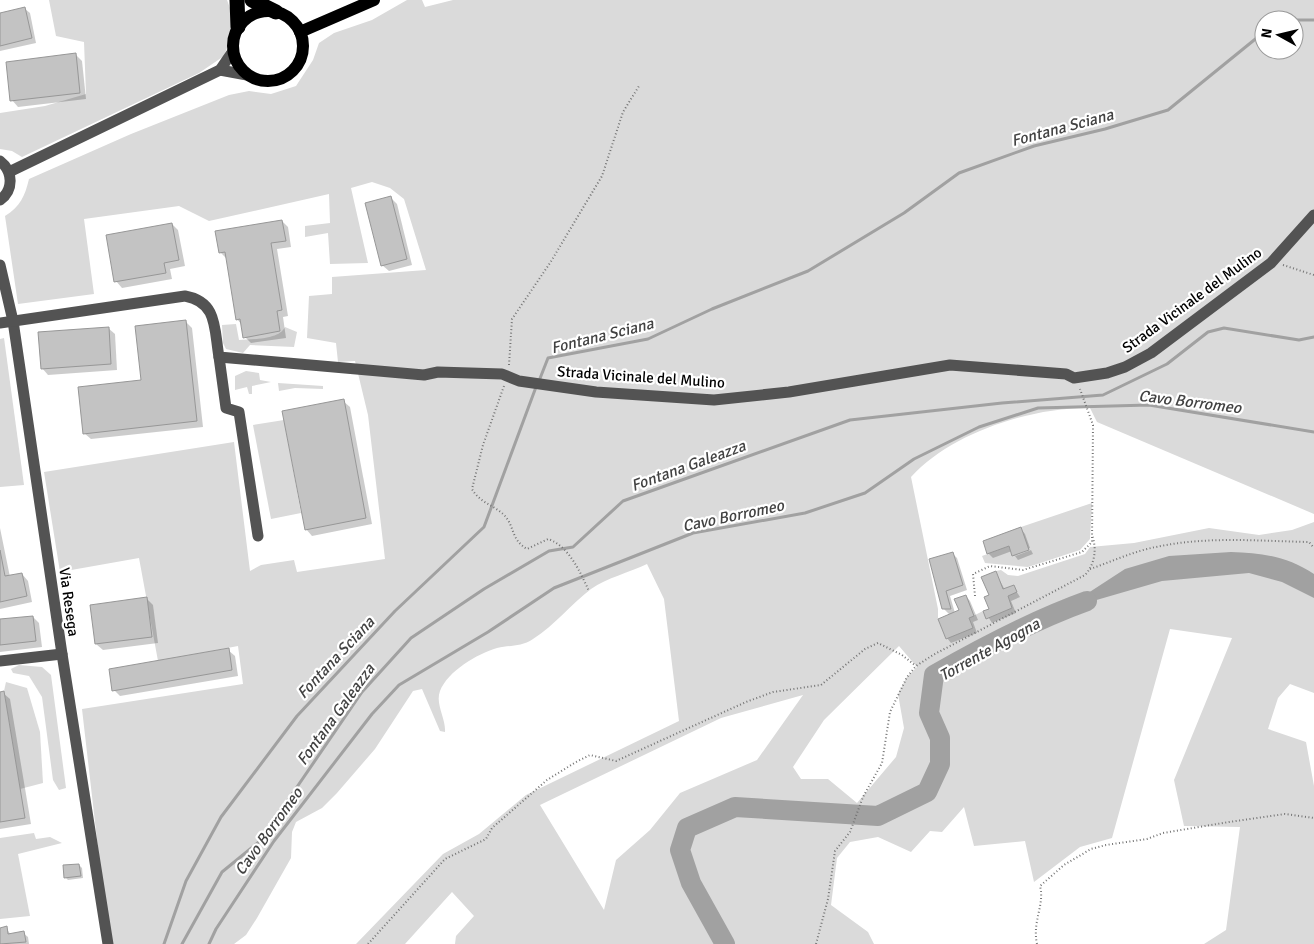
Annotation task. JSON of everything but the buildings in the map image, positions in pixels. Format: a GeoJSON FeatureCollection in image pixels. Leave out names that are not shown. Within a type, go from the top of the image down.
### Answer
{"type":"FeatureCollection","features":[{"type":"Feature","properties":{"kind":"highway"},"geometry":{"type":"LineString","coordinates":[[237,0],[238,27]]}},
{"type":"Feature","properties":{"kind":"highway"},"geometry":{"type":"LineString","coordinates":[[252,0],[276,12]]}},
{"type":"Feature","properties":{"kind":"main road"},"geometry":{"type":"LineString","coordinates":[[300,32],[374,0]]}},
{"type":"Feature","properties":{"kind":"main road"},"geometry":{"type":"LineString","coordinates":[[276,12],[290,20],[300,32],[303,43],[302,55],[298,65],[290,74],[269,82],[247,75],[240,68],[233,51],[233,42],[238,27],[255,14],[276,12]]}},
{"type":"Feature","properties":{"kind":"street"},"geometry":{"type":"LineString","coordinates":[[9,172],[220,70],[233,51]]}},
{"type":"Feature","properties":{"kind":"street"},"geometry":{"type":"LineString","coordinates":[[220,70],[247,75]]}},
{"type":"Feature","properties":{"kind":"street"},"geometry":{"type":"LineString","coordinates":[[0,161],[9,172],[10,185],[8,192],[0,200]]}},
{"type":"Feature","properties":{"kind":"street","name":"Strada Vicinale del Mulino"},"geometry":{"type":"LineString","coordinates":[[219,357],[424,375],[438,372],[502,374],[506,377],[537,384],[596,392],[714,400],[789,392],[950,365],[1066,374],[1074,378],[1107,373],[1125,367],[1151,353],[1271,263],[1314,214]]}},
{"type":"Feature","properties":{"kind":"street","name":"Via Resega"},"geometry":{"type":"LineString","coordinates":[[0,265],[13,321],[62,654],[108,944]]}},
{"type":"Feature","properties":{"kind":"street"},"geometry":{"type":"LineString","coordinates":[[0,323],[185,296],[205,303],[211,312],[226,408],[239,412],[258,536]]}},
{"type":"Feature","properties":{"kind":"street"},"geometry":{"type":"LineString","coordinates":[[0,661],[62,654]]}},
{"type":"Feature","properties":{"kind":"path"},"geometry":{"type":"LineString","coordinates":[[589,591],[569,554],[558,542],[548,539],[527,549],[518,544],[504,515],[475,495],[472,489],[473,480],[506,377],[512,319],[550,263],[602,176],[623,112],[639,86]]}},
{"type":"Feature","properties":{"kind":"path"},"geometry":{"type":"LineString","coordinates":[[1271,263],[1290,266],[1314,275]]}},
{"type":"Feature","properties":{"kind":"path"},"geometry":{"type":"LineString","coordinates":[[975,596],[973,574],[990,566],[1023,570],[1082,552],[1092,542],[1093,425],[1081,391]]}},
{"type":"Feature","properties":{"kind":"path"},"geometry":{"type":"LineString","coordinates":[[816,944],[828,899],[836,851],[850,832],[863,797],[882,763],[890,712],[907,677],[916,666],[1030,603],[1086,575],[1090,570],[1096,547],[1092,535]]}},
{"type":"Feature","properties":{"kind":"path"},"geometry":{"type":"LineString","coordinates":[[1090,570],[1154,547],[1192,541],[1230,538],[1309,542],[1314,548]]}},
{"type":"Feature","properties":{"kind":"path"},"geometry":{"type":"LineString","coordinates":[[368,944],[445,859],[486,839],[492,828],[547,780],[590,755],[616,761],[746,702],[773,692],[821,685],[865,649],[878,643],[902,655],[916,666]]}},
{"type":"Feature","properties":{"kind":"path"},"geometry":{"type":"LineString","coordinates":[[1037,944],[1034,930],[1042,894],[1040,886],[1064,865],[1091,850],[1106,845],[1147,839],[1163,833],[1228,822],[1285,814],[1314,818]]}},
{"type":"Feature","properties":{"kind":"shaded area"},"geometry":{"type":"Polygon","coordinates":[[[49,0],[227,0],[234,19],[231,37],[224,56],[199,73],[22,157],[12,151],[0,149],[0,113],[45,106],[86,94],[84,42],[56,36],[49,0]]]}},
{"type":"Feature","properties":{"kind":"shaded area"},"geometry":{"type":"Polygon","coordinates":[[[407,0],[422,0],[425,7],[453,0],[1314,0],[1314,514],[1097,422],[1090,408],[1043,412],[993,426],[948,448],[928,461],[911,477],[938,609],[938,619],[946,639],[973,628],[969,618],[983,611],[986,619],[1012,608],[1008,596],[1016,592],[1014,585],[1003,589],[996,571],[1001,570],[1008,575],[1018,576],[1085,554],[1090,547],[1134,543],[1209,528],[1259,535],[1292,530],[1314,522],[1314,693],[1290,684],[1278,698],[1268,729],[1306,742],[1314,786],[1314,944],[1204,944],[1226,930],[1240,827],[1184,826],[1174,780],[1232,638],[1170,629],[1112,838],[1080,847],[1034,882],[1025,841],[974,846],[964,807],[942,832],[930,831],[911,852],[878,837],[850,842],[837,858],[831,905],[868,932],[874,944],[455,944],[456,936],[474,916],[452,892],[405,944],[356,944],[443,854],[479,834],[526,795],[679,721],[664,599],[647,564],[597,585],[529,642],[489,651],[472,659],[456,670],[444,684],[439,696],[445,732],[440,731],[422,689],[413,691],[375,749],[337,793],[322,808],[296,822],[292,832],[291,858],[246,935],[234,944],[109,944],[82,709],[243,684],[238,646],[158,661],[139,558],[60,572],[44,472],[234,442],[250,571],[261,565],[294,560],[297,572],[385,559],[368,415],[355,361],[338,362],[336,343],[307,338],[309,296],[332,294],[332,277],[426,270],[404,199],[390,188],[372,182],[351,188],[368,263],[330,264],[328,233],[305,237],[305,226],[330,223],[329,194],[209,221],[179,206],[84,219],[94,294],[18,304],[5,216],[15,209],[21,200],[29,179],[131,134],[229,95],[249,91],[271,94],[296,86],[313,60],[319,43],[334,33],[372,20],[407,0]],[[899,646],[824,720],[793,767],[801,779],[828,779],[857,803],[896,757],[904,728],[898,694],[907,677],[917,667],[899,646]],[[803,695],[721,718],[540,805],[604,910],[616,860],[650,830],[680,793],[757,760],[803,695]]]}},
{"type":"Feature","properties":{"kind":"shaded area"},"geometry":{"type":"Polygon","coordinates":[[[236,324],[239,340],[271,337],[282,331],[285,327],[297,332],[294,347],[250,345],[243,353],[226,349],[223,343],[222,325],[236,324]]]}},
{"type":"Feature","properties":{"kind":"shaded area"},"geometry":{"type":"Polygon","coordinates":[[[4,338],[24,485],[0,487],[0,339],[4,338]]]}},
{"type":"Feature","properties":{"kind":"shaded area"},"geometry":{"type":"Polygon","coordinates":[[[246,371],[259,373],[260,380],[271,382],[252,386],[252,394],[249,394],[247,387],[235,390],[235,376],[246,371]]]}},
{"type":"Feature","properties":{"kind":"shaded area"},"geometry":{"type":"Polygon","coordinates":[[[278,383],[323,386],[323,389],[295,388],[279,391],[278,383]]]}},
{"type":"Feature","properties":{"kind":"shaded area"},"geometry":{"type":"Polygon","coordinates":[[[284,420],[301,513],[271,519],[253,425],[284,420]]]}},
{"type":"Feature","properties":{"kind":"shaded area"},"geometry":{"type":"Polygon","coordinates":[[[1092,503],[1090,539],[1080,550],[1028,567],[985,563],[982,556],[1009,546],[1012,556],[1029,550],[1021,527],[1092,503]]]}},
{"type":"Feature","properties":{"kind":"shaded area"},"geometry":{"type":"Polygon","coordinates":[[[1231,552],[1253,553],[1284,559],[1304,568],[1314,574],[1314,598],[1282,582],[1249,573],[1162,581],[1062,610],[1125,569],[1169,556],[1231,552]]]}},
{"type":"Feature","properties":{"kind":"shaded area"},"geometry":{"type":"Polygon","coordinates":[[[19,665],[42,667],[51,675],[66,788],[59,790],[53,780],[42,697],[29,676],[13,673],[11,669],[19,665]]]}},
{"type":"Feature","properties":{"kind":"shaded area"},"geometry":{"type":"Polygon","coordinates":[[[6,682],[27,688],[40,732],[43,783],[20,789],[4,691],[6,682]]]}},
{"type":"Feature","properties":{"kind":"shaded area"},"geometry":{"type":"Polygon","coordinates":[[[34,833],[36,839],[50,837],[62,843],[18,854],[30,916],[0,919],[0,838],[34,833]]]}},
{"type":"Feature","properties":{"kind":"waterway","name":"Fontana Sciana"},"geometry":{"type":"LineString","coordinates":[[1304,20],[1314,20]]}},
{"type":"Feature","properties":{"kind":"waterway","name":"Fontana Sciana"},"geometry":{"type":"LineString","coordinates":[[539,381],[548,358],[648,339],[712,309],[808,271],[904,213],[959,173],[1034,146],[1105,129],[1168,110],[1254,40]]}},
{"type":"Feature","properties":{"kind":"waterway","name":"Fontana Galeazza"},"geometry":{"type":"LineString","coordinates":[[182,944],[222,872],[260,841],[362,692],[411,638],[484,589],[549,551],[573,547],[623,501],[850,420],[1002,403],[1103,395],[1167,364],[1208,332],[1224,328],[1299,340],[1314,337]]}},
{"type":"Feature","properties":{"kind":"waterway","name":"Fontana Sciana"},"geometry":{"type":"LineString","coordinates":[[164,944],[186,881],[221,817],[297,716],[395,611],[484,527],[536,387]]}},
{"type":"Feature","properties":{"kind":"waterway","name":"Cavo Borromeo"},"geometry":{"type":"LineString","coordinates":[[209,944],[216,929],[274,841],[372,714],[399,685],[488,632],[554,588],[693,533],[805,513],[865,493],[914,459],[979,427],[1038,408],[1149,405],[1314,432]]}},
{"type":"Feature","properties":{"kind":"waterway","name":"Torrente Agogna"},"geometry":{"type":"LineString","coordinates":[[725,944],[691,883],[680,850],[687,828],[735,807],[878,816],[927,792],[940,764],[940,738],[929,713],[934,675],[1009,635],[1087,601]]}}]}
